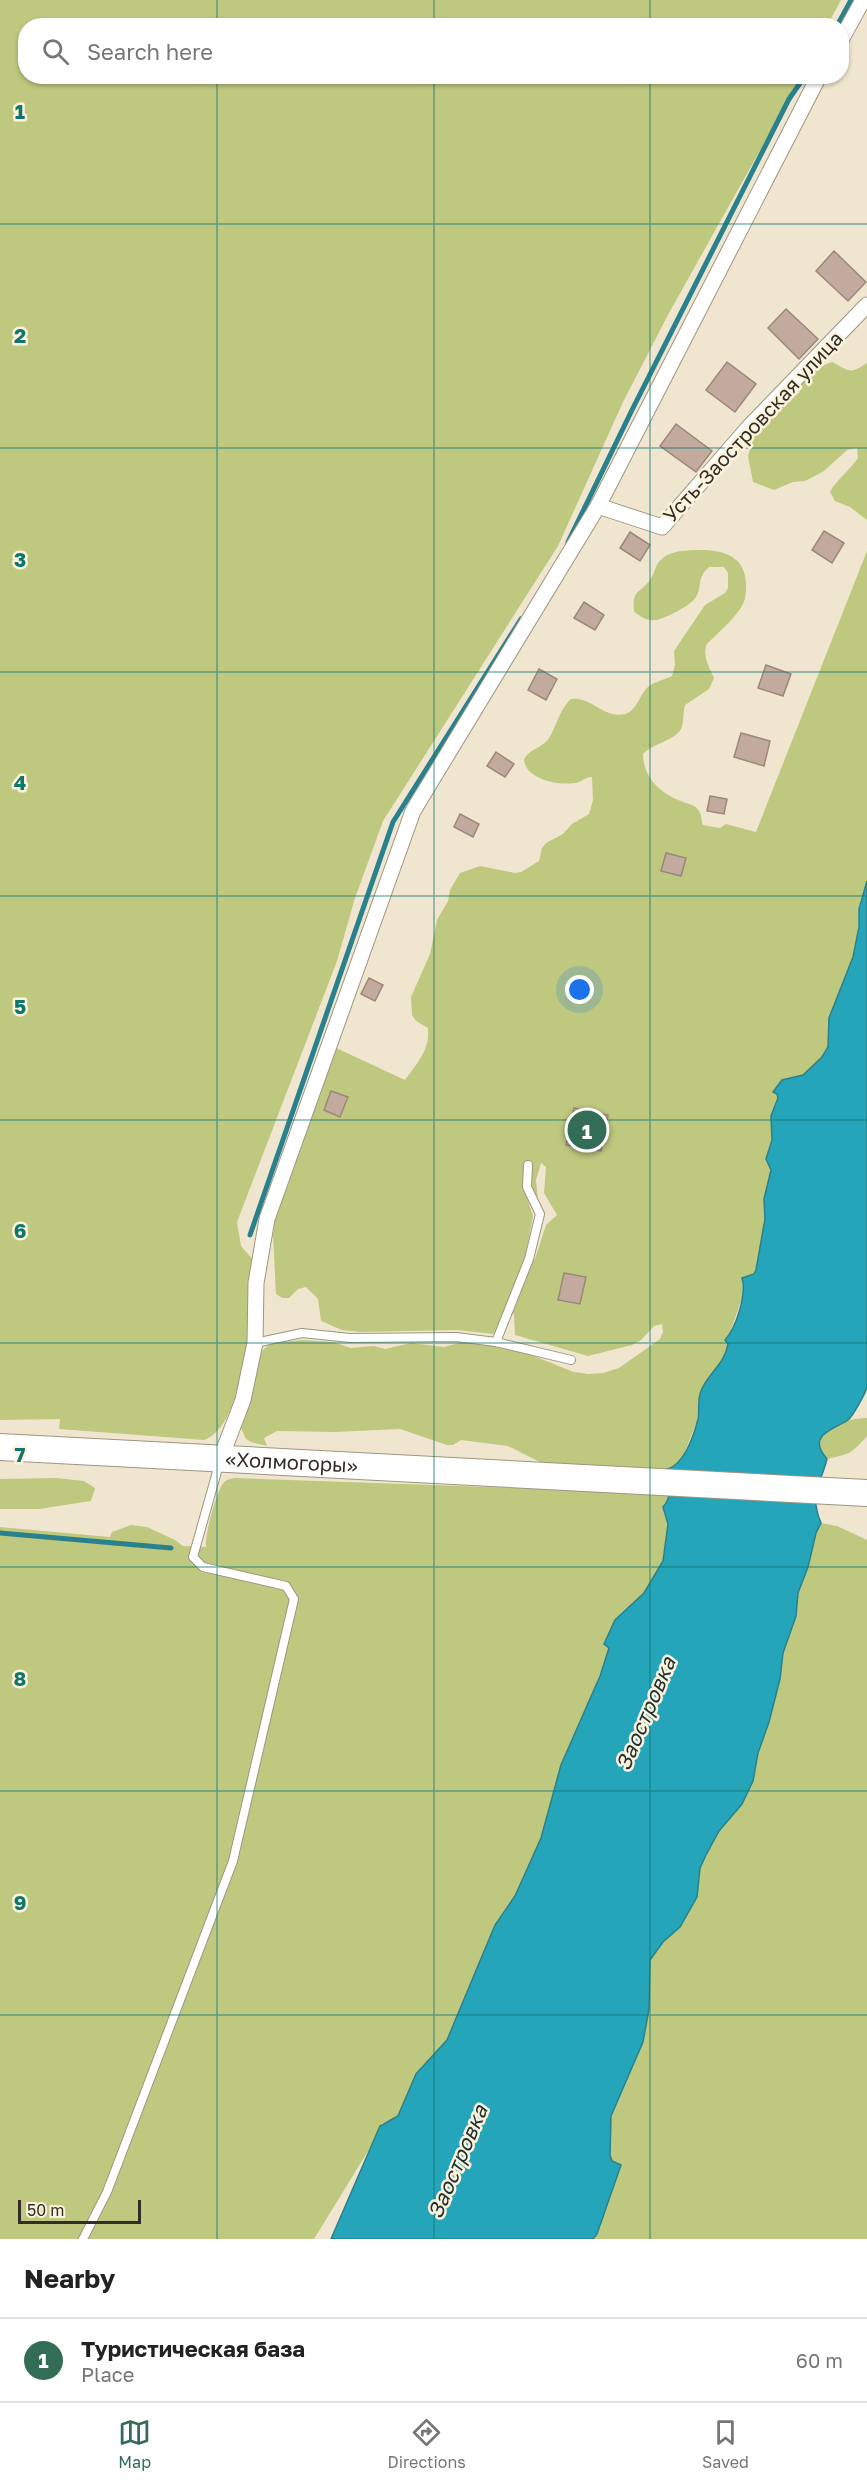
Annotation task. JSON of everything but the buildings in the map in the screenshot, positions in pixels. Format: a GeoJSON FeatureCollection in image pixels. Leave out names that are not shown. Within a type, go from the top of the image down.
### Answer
{"type":"FeatureCollection","features":[{"type":"Feature","properties":{"kind":"highway","name":"«Холмогоры»"},"geometry":{"type":"LineString","coordinates":[[0,1447],[866,1493]]}},
{"type":"Feature","properties":{"kind":"street"},"geometry":{"type":"LineString","coordinates":[[849,25],[863,0]]}},
{"type":"Feature","properties":{"kind":"street"},"geometry":{"type":"LineString","coordinates":[[220,1460],[243,1400],[255,1344],[256,1283],[267,1219],[413,811],[598,506],[815,84]]}},
{"type":"Feature","properties":{"kind":"street","name":"Усть-Заостровская улица"},"geometry":{"type":"LineString","coordinates":[[598,506],[662,527],[749,427],[867,305]]}},
{"type":"Feature","properties":{"kind":"lane"},"geometry":{"type":"LineString","coordinates":[[496,1342],[529,1259],[540,1214],[527,1187],[528,1165]]}},
{"type":"Feature","properties":{"kind":"lane"},"geometry":{"type":"LineString","coordinates":[[255,1344],[302,1333],[350,1338],[456,1337],[496,1342],[571,1360]]}},
{"type":"Feature","properties":{"kind":"lane"},"geometry":{"type":"LineString","coordinates":[[83,2239],[107,2192],[233,1861],[294,1599],[286,1586],[202,1567],[194,1557],[220,1460]]}},
{"type":"Feature","properties":{"kind":"green space"},"geometry":{"type":"Polygon","coordinates":[[[0,0],[841,0],[831,18],[18,18],[18,84],[797,84],[669,313],[623,402],[558,546],[383,821],[355,898],[337,961],[237,1222],[241,1246],[254,1261],[244,1360],[230,1412],[218,1430],[204,1440],[59,1429],[60,1419],[0,1420],[0,0]]]}},
{"type":"Feature","properties":{"kind":"green space"},"geometry":{"type":"Polygon","coordinates":[[[832,362],[849,370],[867,363],[867,520],[850,507],[835,501],[830,492],[858,458],[857,448],[847,450],[824,471],[805,481],[793,482],[774,490],[753,482],[748,456],[754,435],[779,406],[799,393],[804,378],[832,362]]]}},
{"type":"Feature","properties":{"kind":"green space"},"geometry":{"type":"Polygon","coordinates":[[[693,550],[722,553],[737,561],[745,576],[745,599],[733,618],[707,644],[706,657],[714,678],[709,689],[685,705],[681,729],[674,736],[647,750],[643,754],[644,763],[650,778],[661,790],[697,809],[701,814],[703,825],[720,828],[726,824],[756,832],[867,551],[867,881],[859,909],[859,927],[853,957],[829,1018],[828,1047],[822,1057],[803,1076],[787,1080],[773,1092],[777,1094],[777,1103],[771,1120],[771,1142],[767,1159],[771,1170],[764,1199],[765,1219],[756,1270],[754,1274],[742,1279],[743,1295],[731,1330],[727,1353],[701,1391],[697,1421],[684,1454],[676,1466],[668,1469],[671,1483],[668,1499],[663,1507],[668,1524],[663,1561],[644,1593],[615,1620],[604,1644],[609,1648],[593,1693],[561,1765],[541,1838],[515,1896],[495,1925],[447,2040],[416,2074],[398,2116],[390,2122],[382,2123],[373,2143],[314,2239],[0,2239],[0,1527],[110,1537],[112,1532],[131,1525],[147,1527],[183,1546],[206,1547],[209,1525],[219,1491],[224,1482],[234,1478],[598,1491],[508,1446],[461,1440],[453,1445],[447,1445],[400,1429],[335,1432],[277,1431],[264,1438],[267,1446],[246,1439],[240,1426],[259,1354],[270,1343],[303,1340],[333,1342],[351,1348],[374,1346],[385,1349],[411,1343],[444,1347],[467,1341],[526,1353],[574,1372],[588,1374],[603,1373],[619,1368],[660,1339],[663,1332],[662,1324],[654,1326],[641,1340],[632,1345],[588,1356],[515,1335],[514,1314],[510,1315],[528,1267],[535,1259],[546,1225],[557,1215],[544,1193],[546,1167],[541,1163],[536,1180],[538,1200],[530,1187],[531,1163],[526,1162],[525,1191],[533,1216],[524,1264],[494,1334],[457,1330],[360,1332],[342,1330],[321,1321],[318,1299],[306,1287],[298,1289],[289,1298],[282,1298],[276,1294],[273,1235],[276,1215],[289,1183],[292,1163],[334,1047],[405,1080],[422,1056],[427,1043],[428,1028],[416,1021],[412,1015],[411,997],[430,954],[437,920],[460,873],[480,866],[515,873],[521,872],[539,861],[542,848],[546,843],[563,834],[572,824],[589,814],[593,800],[592,777],[572,783],[545,780],[530,772],[524,759],[547,741],[563,709],[571,699],[585,701],[617,715],[632,710],[649,687],[672,676],[675,665],[674,651],[705,605],[725,593],[728,588],[728,573],[724,567],[709,567],[702,575],[696,597],[684,608],[656,620],[644,618],[634,611],[635,596],[650,580],[659,562],[672,553],[693,550]]]}},
{"type":"Feature","properties":{"kind":"green space"},"geometry":{"type":"Polygon","coordinates":[[[867,1418],[867,1436],[850,1452],[827,1459],[821,1449],[820,1441],[824,1434],[839,1424],[867,1418]]]}},
{"type":"Feature","properties":{"kind":"green space"},"geometry":{"type":"Polygon","coordinates":[[[56,1478],[84,1481],[95,1488],[91,1501],[39,1509],[0,1509],[0,1479],[56,1478]]]}},
{"type":"Feature","properties":{"kind":"green space"},"geometry":{"type":"Polygon","coordinates":[[[821,1523],[837,1526],[867,1540],[867,2239],[593,2239],[597,2234],[620,2164],[612,2161],[610,2155],[611,2116],[643,2042],[649,2009],[650,1960],[663,1942],[680,1927],[697,1897],[700,1868],[706,1855],[719,1831],[742,1804],[753,1781],[758,1753],[780,1679],[783,1653],[796,1616],[798,1593],[821,1523]]]}},
{"type":"Feature","properties":{"kind":"water","name":"Заостровка"},"geometry":{"type":"Polygon","coordinates":[[[867,881],[867,1387],[850,1418],[829,1430],[820,1439],[821,1451],[827,1459],[816,1497],[821,1523],[798,1593],[796,1616],[783,1653],[780,1679],[758,1753],[753,1781],[742,1804],[719,1831],[706,1855],[700,1868],[697,1897],[680,1927],[663,1942],[650,1960],[649,2009],[643,2042],[611,2116],[610,2155],[612,2161],[621,2165],[597,2234],[593,2239],[331,2239],[380,2126],[398,2116],[416,2074],[447,2040],[495,1925],[515,1896],[541,1838],[561,1765],[600,1676],[609,1648],[604,1644],[615,1620],[644,1593],[663,1561],[668,1524],[663,1507],[670,1489],[667,1469],[678,1462],[691,1441],[698,1419],[701,1391],[724,1357],[728,1344],[725,1340],[733,1328],[739,1310],[743,1293],[742,1278],[754,1274],[756,1270],[765,1219],[764,1199],[771,1170],[766,1159],[772,1140],[771,1116],[778,1098],[773,1092],[782,1080],[803,1075],[822,1057],[828,1047],[829,1018],[853,957],[859,927],[859,909],[867,881]]]}},
{"type":"Feature","properties":{"kind":"waterway"},"geometry":{"type":"LineString","coordinates":[[841,18],[851,0]]}},
{"type":"Feature","properties":{"kind":"waterway"},"geometry":{"type":"LineString","coordinates":[[568,542],[789,99],[799,84]]}},
{"type":"Feature","properties":{"kind":"waterway"},"geometry":{"type":"LineString","coordinates":[[250,1235],[393,822],[521,619]]}},
{"type":"Feature","properties":{"kind":"waterway"},"geometry":{"type":"LineString","coordinates":[[0,1533],[171,1548]]}},
{"type":"Feature","properties":{"kind":"place","name":"Туристическая база"},"geometry":{"type":"Point","coordinates":[587,1130]}}]}
